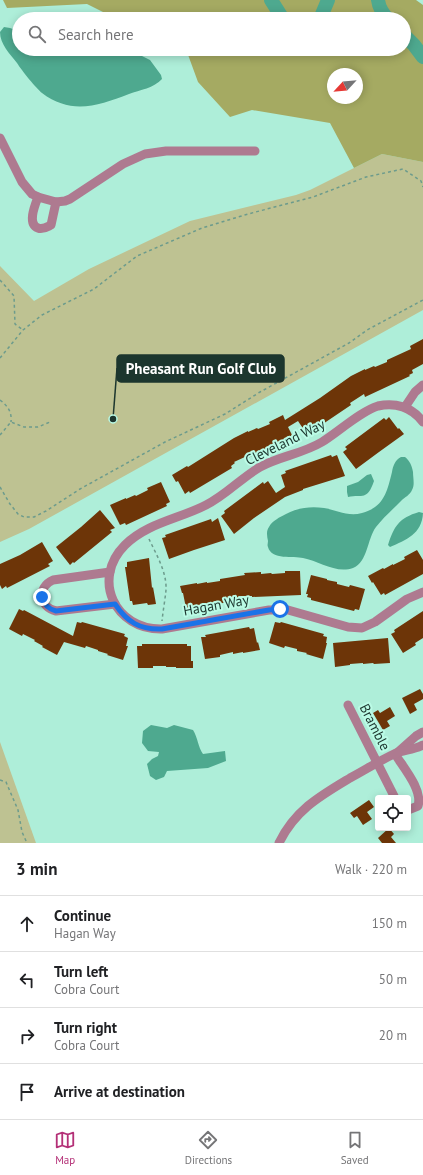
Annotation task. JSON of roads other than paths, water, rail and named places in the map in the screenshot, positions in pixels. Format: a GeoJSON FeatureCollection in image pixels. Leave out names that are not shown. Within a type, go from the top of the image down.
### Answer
{"type":"FeatureCollection","features":[{"type":"Feature","properties":{"kind":"street"},"geometry":{"type":"LineString","coordinates":[[0,138],[26,187],[38,197],[56,202],[70,199],[123,164],[145,154],[166,151],[255,151]]}},
{"type":"Feature","properties":{"kind":"street"},"geometry":{"type":"LineString","coordinates":[[38,197],[32,218],[34,225],[38,228],[43,229],[51,225],[56,202]]}},
{"type":"Feature","properties":{"kind":"street"},"geometry":{"type":"LineString","coordinates":[[423,385],[415,392],[405,407],[423,422]]}},
{"type":"Feature","properties":{"kind":"street","name":"Cleveland Way"},"geometry":{"type":"LineString","coordinates":[[110,572],[113,561],[119,551],[133,538],[152,526],[206,505],[254,471],[312,447],[371,409],[385,405],[405,407]]}},
{"type":"Feature","properties":{"kind":"street"},"geometry":{"type":"LineString","coordinates":[[110,572],[53,580],[46,584],[43,588],[42,597],[48,608],[56,611],[115,604]]}},
{"type":"Feature","properties":{"kind":"street","name":"Hagan Way"},"geometry":{"type":"LineString","coordinates":[[110,572],[110,588],[115,604],[123,615],[135,624],[153,629],[162,629],[280,609],[296,611],[352,628],[362,628],[375,622],[407,599],[423,592]]}},
{"type":"Feature","properties":{"kind":"street","name":"Bramble"},"geometry":{"type":"LineString","coordinates":[[348,705],[394,795]]}},
{"type":"Feature","properties":{"kind":"street"},"geometry":{"type":"LineString","coordinates":[[395,754],[411,739],[423,732]]}},
{"type":"Feature","properties":{"kind":"street"},"geometry":{"type":"LineString","coordinates":[[279,843],[293,820],[312,801],[377,762],[395,754],[423,745]]}},
{"type":"Feature","properties":{"kind":"street"},"geometry":{"type":"LineString","coordinates":[[395,754],[411,778],[417,792],[419,801],[418,806],[411,809]]}},
{"type":"Feature","properties":{"kind":"waterway"},"geometry":{"type":"LineString","coordinates":[[271,0],[279,12]]}},
{"type":"Feature","properties":{"kind":"waterway"},"geometry":{"type":"LineString","coordinates":[[323,12],[328,0]]}},
{"type":"Feature","properties":{"kind":"waterway"},"geometry":{"type":"LineString","coordinates":[[378,0],[382,12]]}},
{"type":"Feature","properties":{"kind":"waterway"},"geometry":{"type":"LineString","coordinates":[[411,42],[423,57]]}},
{"type":"Feature","properties":{"kind":"place","name":"Pheasant Run Golf Club"},"geometry":{"type":"Point","coordinates":[113,419]}}]}
